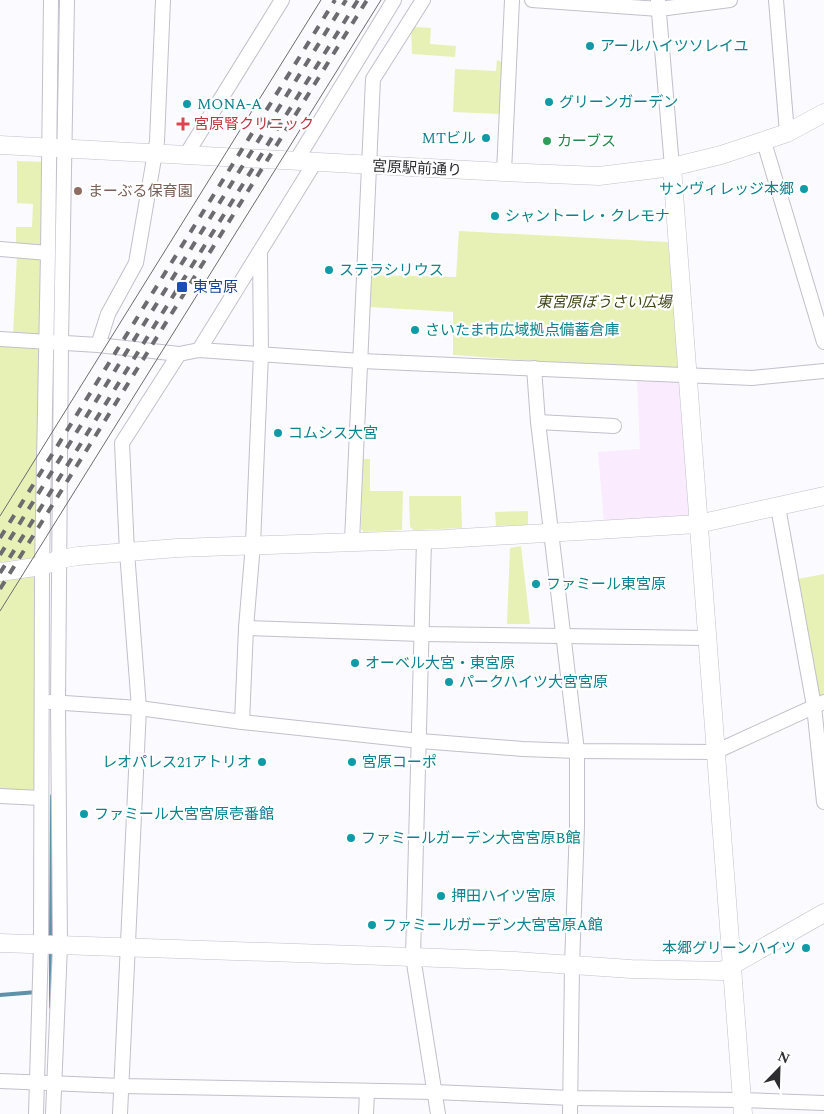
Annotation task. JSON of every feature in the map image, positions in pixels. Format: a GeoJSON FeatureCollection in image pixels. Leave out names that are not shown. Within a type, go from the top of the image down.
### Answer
{"type":"FeatureCollection","features":[{"type":"Feature","properties":{"kind":"street"},"geometry":{"type":"LineString","coordinates":[[52,0],[57,148],[46,1082],[53,1114]]}},
{"type":"Feature","properties":{"kind":"street"},"geometry":{"type":"LineString","coordinates":[[49,945],[41,798],[50,702],[52,562],[54,342],[48,253],[68,0]]}},
{"type":"Feature","properties":{"kind":"street"},"geometry":{"type":"LineString","coordinates":[[98,345],[108,314],[136,263],[155,154],[163,0]]}},
{"type":"Feature","properties":{"kind":"street"},"geometry":{"type":"LineString","coordinates":[[186,155],[282,0]]}},
{"type":"Feature","properties":{"kind":"street"},"geometry":{"type":"LineString","coordinates":[[296,161],[394,0]]}},
{"type":"Feature","properties":{"kind":"street"},"geometry":{"type":"LineString","coordinates":[[352,541],[373,79],[423,0]]}},
{"type":"Feature","properties":{"kind":"street"},"geometry":{"type":"LineString","coordinates":[[504,172],[512,0]]}},
{"type":"Feature","properties":{"kind":"street"},"geometry":{"type":"LineString","coordinates":[[532,0],[658,5],[730,0]]}},
{"type":"Feature","properties":{"kind":"street"},"geometry":{"type":"LineString","coordinates":[[776,0],[787,133]]}},
{"type":"Feature","properties":{"kind":"street"},"geometry":{"type":"LineString","coordinates":[[658,5],[688,375],[742,1107]]}},
{"type":"Feature","properties":{"kind":"street","name":"宮原駅前通り"},"geometry":{"type":"LineString","coordinates":[[0,145],[599,176],[672,167],[721,155],[787,133],[824,113]]}},
{"type":"Feature","properties":{"kind":"street"},"geometry":{"type":"LineString","coordinates":[[764,142],[824,342]]}},
{"type":"Feature","properties":{"kind":"street"},"geometry":{"type":"LineString","coordinates":[[199,350],[314,162]]}},
{"type":"Feature","properties":{"kind":"street"},"geometry":{"type":"LineString","coordinates":[[0,249],[48,253]]}},
{"type":"Feature","properties":{"kind":"street"},"geometry":{"type":"LineString","coordinates":[[242,722],[246,628],[254,544],[261,354],[260,252]]}},
{"type":"Feature","properties":{"kind":"street"},"geometry":{"type":"LineString","coordinates":[[0,338],[98,345],[179,354],[199,350],[361,361],[752,378],[824,371]]}},
{"type":"Feature","properties":{"kind":"street"},"geometry":{"type":"LineString","coordinates":[[120,1114],[126,948],[139,708],[127,552],[122,443],[179,354]]}},
{"type":"Feature","properties":{"kind":"street"},"geometry":{"type":"LineString","coordinates":[[534,368],[538,422],[577,751],[570,1114]]}},
{"type":"Feature","properties":{"kind":"street"},"geometry":{"type":"LineString","coordinates":[[538,422],[614,426]]}},
{"type":"Feature","properties":{"kind":"street"},"geometry":{"type":"LineString","coordinates":[[0,572],[78,556],[177,548],[254,544],[424,540],[698,524],[824,496]]}},
{"type":"Feature","properties":{"kind":"street"},"geometry":{"type":"LineString","coordinates":[[778,507],[819,704],[824,802]]}},
{"type":"Feature","properties":{"kind":"street"},"geometry":{"type":"LineString","coordinates":[[424,540],[413,957],[438,1114]]}},
{"type":"Feature","properties":{"kind":"street"},"geometry":{"type":"LineString","coordinates":[[246,628],[421,634],[706,638]]}},
{"type":"Feature","properties":{"kind":"street"},"geometry":{"type":"LineString","coordinates":[[50,702],[139,708],[242,722],[420,741],[577,751],[715,752],[819,704]]}},
{"type":"Feature","properties":{"kind":"street"},"geometry":{"type":"LineString","coordinates":[[0,796],[41,798]]}},
{"type":"Feature","properties":{"kind":"street"},"geometry":{"type":"LineString","coordinates":[[0,943],[413,957],[631,969],[722,971],[824,913]]}},
{"type":"Feature","properties":{"kind":"street"},"geometry":{"type":"LineString","coordinates":[[0,1081],[121,1086],[434,1092],[742,1107],[824,1103]]}},
{"type":"Feature","properties":{"kind":"street"},"geometry":{"type":"LineString","coordinates":[[36,1114],[46,1082]]}},
{"type":"Feature","properties":{"kind":"street"},"geometry":{"type":"LineString","coordinates":[[366,1114],[367,1092]]}},
{"type":"Feature","properties":{"kind":"shaded area"},"geometry":{"type":"Polygon","coordinates":[[[637,378],[681,382],[691,515],[686,518],[604,522],[598,452],[640,449],[637,378]]]}},
{"type":"Feature","properties":{"kind":"green space"},"geometry":{"type":"Polygon","coordinates":[[[416,21],[416,27],[431,28],[430,44],[456,46],[455,57],[412,54],[411,27],[416,21]]]}},
{"type":"Feature","properties":{"kind":"green space"},"geometry":{"type":"Polygon","coordinates":[[[497,60],[504,63],[501,114],[453,112],[455,69],[496,71],[497,60]]]}},
{"type":"Feature","properties":{"kind":"green space"},"geometry":{"type":"Polygon","coordinates":[[[17,161],[46,162],[44,245],[16,250],[16,227],[32,227],[33,204],[17,203],[17,161]]]}},
{"type":"Feature","properties":{"kind":"green space","name":"東宮原ぼうさい広場"},"geometry":{"type":"Polygon","coordinates":[[[459,231],[668,242],[680,371],[453,355],[453,312],[370,307],[372,275],[456,277],[459,231]]]}},
{"type":"Feature","properties":{"kind":"green space"},"geometry":{"type":"Polygon","coordinates":[[[17,256],[39,258],[44,262],[43,333],[39,337],[13,335],[17,256]]]}},
{"type":"Feature","properties":{"kind":"green space"},"geometry":{"type":"Polygon","coordinates":[[[0,346],[40,349],[37,557],[0,562],[0,346]]]}},
{"type":"Feature","properties":{"kind":"green space"},"geometry":{"type":"Polygon","coordinates":[[[363,459],[370,459],[370,491],[403,491],[402,530],[364,532],[361,529],[363,459]]]}},
{"type":"Feature","properties":{"kind":"green space"},"geometry":{"type":"Polygon","coordinates":[[[409,496],[461,496],[462,528],[414,530],[410,527],[409,496]]]}},
{"type":"Feature","properties":{"kind":"green space"},"geometry":{"type":"Polygon","coordinates":[[[528,511],[528,525],[496,526],[495,512],[528,511]]]}},
{"type":"Feature","properties":{"kind":"green space"},"geometry":{"type":"Polygon","coordinates":[[[521,546],[530,624],[507,624],[510,548],[521,546]]]}},
{"type":"Feature","properties":{"kind":"green space"},"geometry":{"type":"Polygon","coordinates":[[[36,571],[35,790],[0,789],[0,577],[36,571]]]}},
{"type":"Feature","properties":{"kind":"green space"},"geometry":{"type":"Polygon","coordinates":[[[824,574],[824,697],[818,700],[798,579],[824,574]]]}},
{"type":"Feature","properties":{"kind":"waterway"},"geometry":{"type":"LineString","coordinates":[[54,339],[55,266]]}},
{"type":"Feature","properties":{"kind":"waterway"},"geometry":{"type":"LineString","coordinates":[[51,939],[52,796]]}},
{"type":"Feature","properties":{"kind":"waterway"},"geometry":{"type":"LineString","coordinates":[[51,949],[51,1007]]}},
{"type":"Feature","properties":{"kind":"waterway"},"geometry":{"type":"LineString","coordinates":[[0,995],[37,992]]}},
{"type":"Feature","properties":{"kind":"tram line"},"geometry":{"type":"LineString","coordinates":[[0,516],[321,0]]}},
{"type":"Feature","properties":{"kind":"tram line"},"geometry":{"type":"LineString","coordinates":[[0,611],[381,0]]}},
{"type":"Feature","properties":{"kind":"railway"},"geometry":{"type":"LineString","coordinates":[[0,538],[335,0]]}},
{"type":"Feature","properties":{"kind":"railway"},"geometry":{"type":"LineString","coordinates":[[0,555],[346,0]]}},
{"type":"Feature","properties":{"kind":"railway"},"geometry":{"type":"LineString","coordinates":[[0,573],[358,0]]}},
{"type":"Feature","properties":{"kind":"railway"},"geometry":{"type":"LineString","coordinates":[[0,589],[367,0]]}},
{"type":"Feature","properties":{"kind":"place","name":"アールハイツソレイユ"},"geometry":{"type":"Point","coordinates":[590,46]}},
{"type":"Feature","properties":{"kind":"place","name":"グリーンガーデン"},"geometry":{"type":"Point","coordinates":[549,102]}},
{"type":"Feature","properties":{"kind":"place","name":"MONA-A"},"geometry":{"type":"Point","coordinates":[187,104]}},
{"type":"Feature","properties":{"kind":"place","name":"宮原腎クリニック"},"geometry":{"type":"Point","coordinates":[183,124]}},
{"type":"Feature","properties":{"kind":"place","name":"MTビル"},"geometry":{"type":"Point","coordinates":[486,138]}},
{"type":"Feature","properties":{"kind":"place","name":"カーブス"},"geometry":{"type":"Point","coordinates":[547,141]}},
{"type":"Feature","properties":{"kind":"place","name":"サンヴィレッジ本郷"},"geometry":{"type":"Point","coordinates":[804,189]}},
{"type":"Feature","properties":{"kind":"place","name":"まーぶる保育園"},"geometry":{"type":"Point","coordinates":[78,191]}},
{"type":"Feature","properties":{"kind":"place","name":"シャントーレ・クレモナ"},"geometry":{"type":"Point","coordinates":[495,216]}},
{"type":"Feature","properties":{"kind":"place","name":"ステラシリウス"},"geometry":{"type":"Point","coordinates":[329,270]}},
{"type":"Feature","properties":{"kind":"place","name":"東宮原"},"geometry":{"type":"Point","coordinates":[182,287]}},
{"type":"Feature","properties":{"kind":"place","name":"さいたま市広域拠点備蓄倉庫"},"geometry":{"type":"Point","coordinates":[415,330]}},
{"type":"Feature","properties":{"kind":"place","name":"コムシス大宮"},"geometry":{"type":"Point","coordinates":[278,433]}},
{"type":"Feature","properties":{"kind":"place","name":"ファミール東宮原"},"geometry":{"type":"Point","coordinates":[536,584]}},
{"type":"Feature","properties":{"kind":"place","name":"オーベル大宮・東宮原"},"geometry":{"type":"Point","coordinates":[355,663]}},
{"type":"Feature","properties":{"kind":"place","name":"パークハイツ大宮宮原"},"geometry":{"type":"Point","coordinates":[449,682]}},
{"type":"Feature","properties":{"kind":"place","name":"レオパレス21アトリオ"},"geometry":{"type":"Point","coordinates":[262,762]}},
{"type":"Feature","properties":{"kind":"place","name":"宮原コーポ"},"geometry":{"type":"Point","coordinates":[352,762]}},
{"type":"Feature","properties":{"kind":"place","name":"ファミール大宮宮原壱番館"},"geometry":{"type":"Point","coordinates":[84,814]}},
{"type":"Feature","properties":{"kind":"place","name":"ファミールガーデン大宮宮原B館"},"geometry":{"type":"Point","coordinates":[351,838]}},
{"type":"Feature","properties":{"kind":"place","name":"押田ハイツ宮原"},"geometry":{"type":"Point","coordinates":[441,896]}},
{"type":"Feature","properties":{"kind":"place","name":"ファミールガーデン大宮宮原A館"},"geometry":{"type":"Point","coordinates":[372,925]}},
{"type":"Feature","properties":{"kind":"place","name":"本郷グリーンハイツ"},"geometry":{"type":"Point","coordinates":[806,948]}}]}
